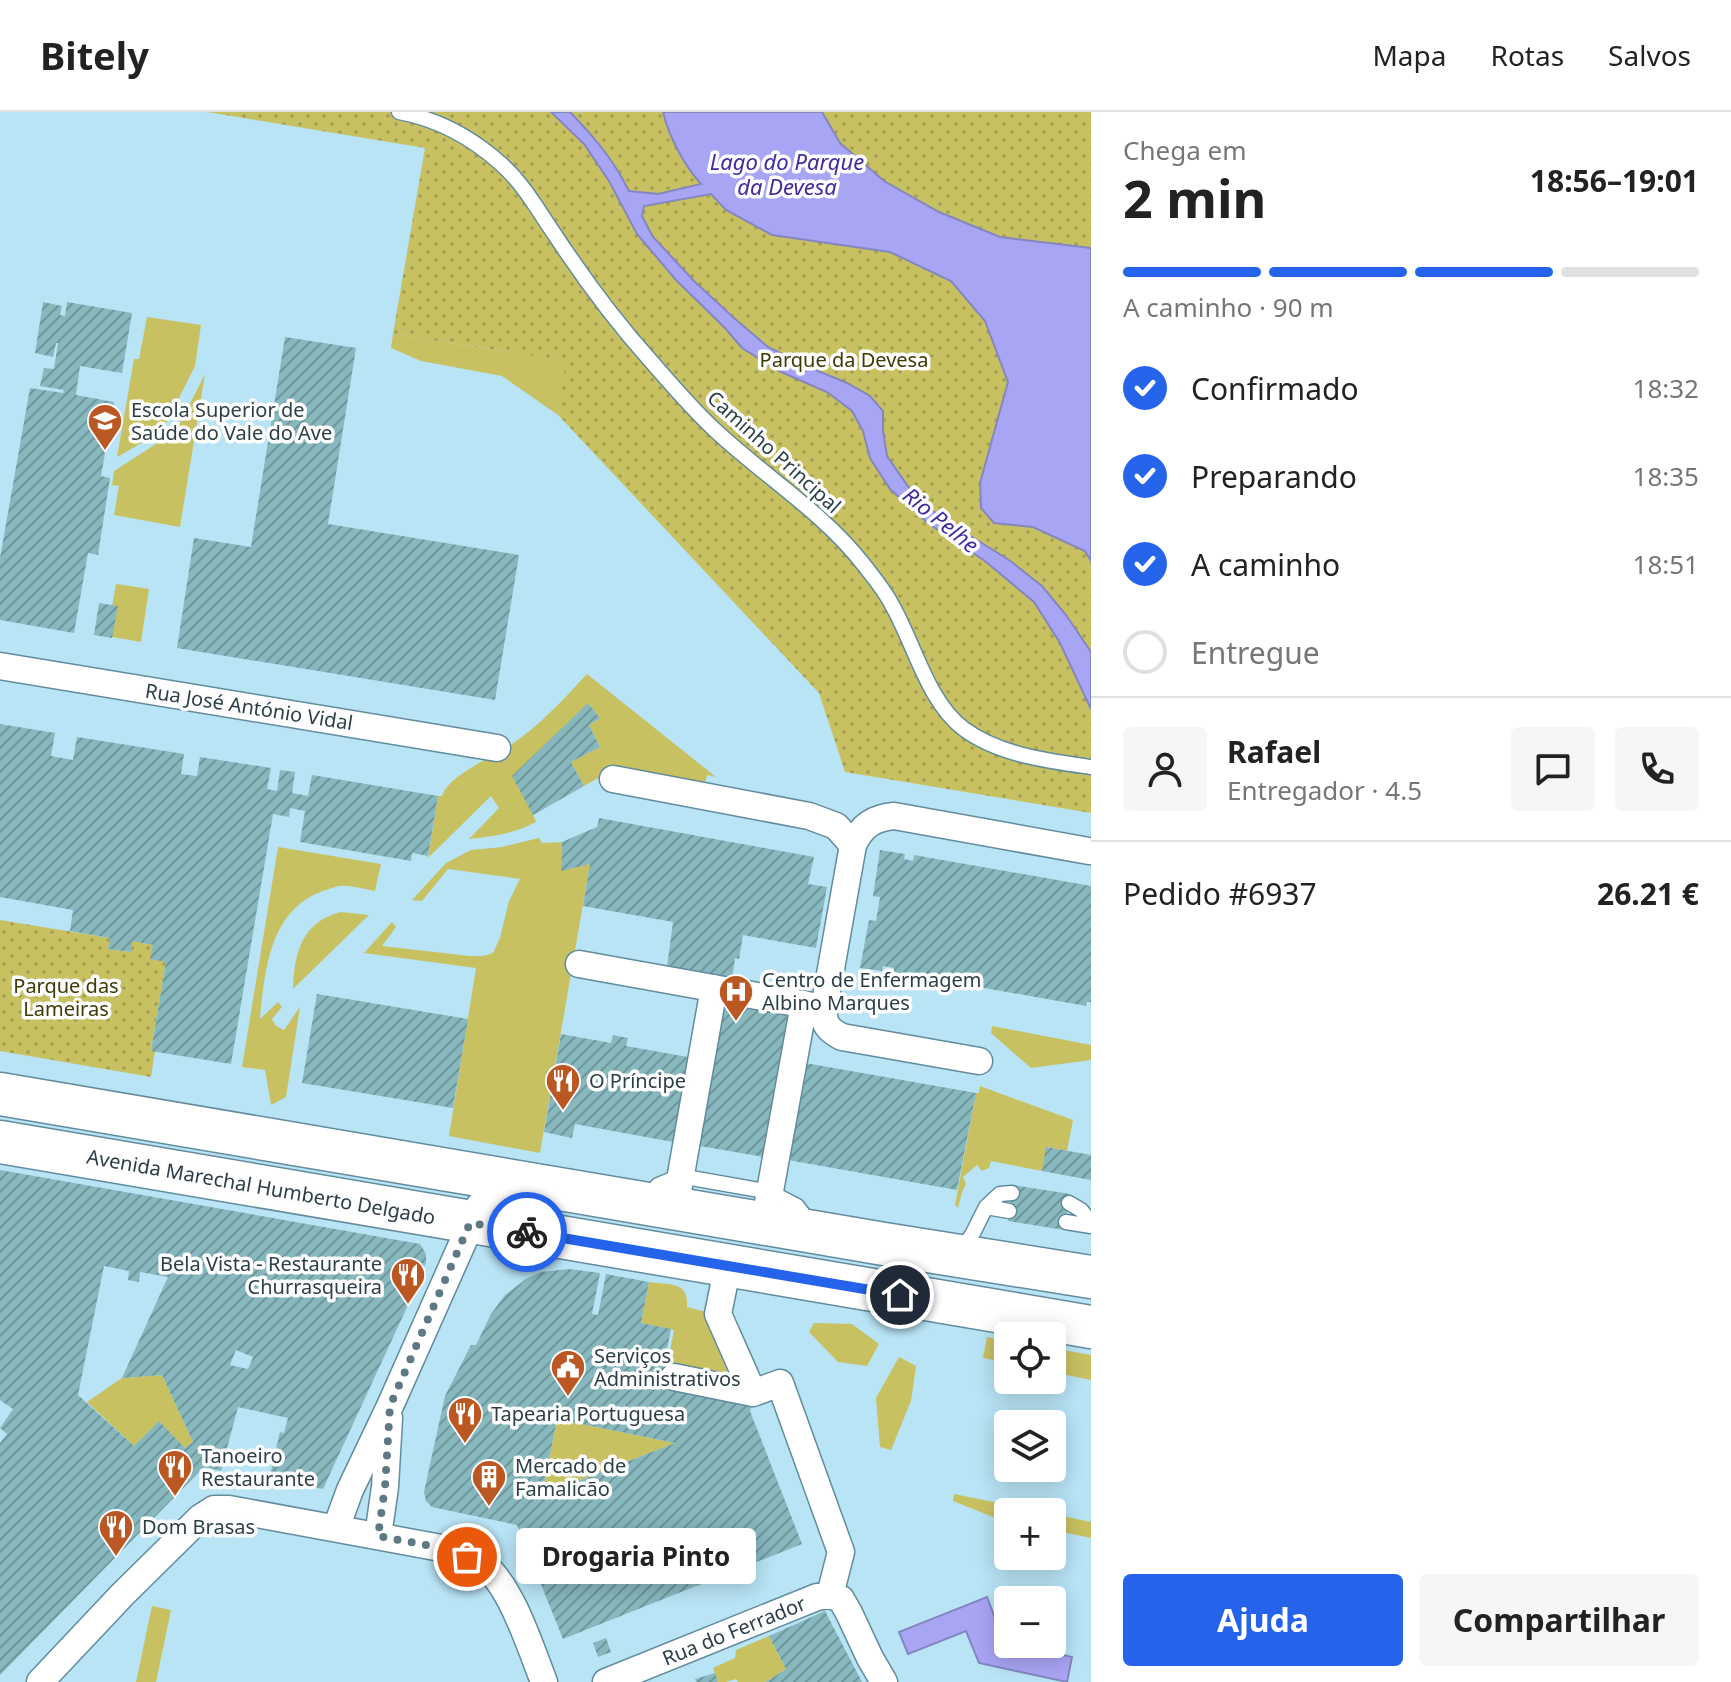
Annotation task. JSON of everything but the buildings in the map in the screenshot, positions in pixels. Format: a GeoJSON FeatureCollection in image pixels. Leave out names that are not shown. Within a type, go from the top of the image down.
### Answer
{"type":"FeatureCollection","features":[{"type":"Feature","properties":{"kind":"main road"},"geometry":{"type":"LineString","coordinates":[[0,1094],[523,1183],[767,1208],[818,1233],[1091,1277]]}},
{"type":"Feature","properties":{"kind":"main road","name":"Avenida Marechal Humberto Delgado"},"geometry":{"type":"LineString","coordinates":[[0,1142],[1091,1327]]}},
{"type":"Feature","properties":{"kind":"street","name":"Rua José António Vidal"},"geometry":{"type":"LineString","coordinates":[[0,666],[497,748]]}},
{"type":"Feature","properties":{"kind":"street"},"geometry":{"type":"LineString","coordinates":[[613,779],[809,816],[836,826],[853,845]]}},
{"type":"Feature","properties":{"kind":"street"},"geometry":{"type":"LineString","coordinates":[[767,1208],[853,845],[866,825],[879,818],[894,816],[1089,851]]}},
{"type":"Feature","properties":{"kind":"street"},"geometry":{"type":"LineString","coordinates":[[579,964],[814,1006],[831,1032],[842,1037],[979,1061]]}},
{"type":"Feature","properties":{"kind":"street"},"geometry":{"type":"LineString","coordinates":[[665,1196],[714,988]]}},
{"type":"Feature","properties":{"kind":"street"},"geometry":{"type":"LineString","coordinates":[[336,1528],[350,1490],[479,1206],[496,1192],[523,1183]]}},
{"type":"Feature","properties":{"kind":"street"},"geometry":{"type":"LineString","coordinates":[[728,1265],[718,1314],[753,1393]]}},
{"type":"Feature","properties":{"kind":"street"},"geometry":{"type":"LineString","coordinates":[[674,1377],[753,1393],[780,1383],[841,1552],[823,1596],[841,1599],[884,1682]]}},
{"type":"Feature","properties":{"kind":"street"},"geometry":{"type":"LineString","coordinates":[[378,1536],[385,1487],[390,1406]]}},
{"type":"Feature","properties":{"kind":"street"},"geometry":{"type":"LineString","coordinates":[[40,1682],[122,1595],[200,1518],[214,1509],[229,1509],[452,1550],[483,1564],[497,1577],[515,1611],[544,1682]]}},
{"type":"Feature","properties":{"kind":"street","name":"Rua do Ferrador"},"geometry":{"type":"LineString","coordinates":[[606,1682],[823,1596]]}},
{"type":"Feature","properties":{"kind":"lane","name":"Caminho Principal"},"geometry":{"type":"LineString","coordinates":[[399,112],[442,124],[466,137],[519,181],[614,319],[649,359],[715,430],[824,523],[861,562],[891,602],[942,707],[962,728],[984,741],[1023,754],[1091,767]]}},
{"type":"Feature","properties":{"kind":"lane"},"geometry":{"type":"LineString","coordinates":[[958,1256],[986,1207],[1000,1194],[1012,1193]]}},
{"type":"Feature","properties":{"kind":"lane"},"geometry":{"type":"LineString","coordinates":[[1069,1203],[1081,1210],[1091,1225]]}},
{"type":"Feature","properties":{"kind":"lane"},"geometry":{"type":"LineString","coordinates":[[986,1207],[1009,1211]]}},
{"type":"Feature","properties":{"kind":"lane"},"geometry":{"type":"LineString","coordinates":[[1066,1222],[1091,1225]]}},
{"type":"Feature","properties":{"kind":"green space","name":"Parque da Devesa"},"geometry":{"type":"Polygon","coordinates":[[[207,112],[1091,112],[1091,813],[845,772],[819,693],[558,415],[566,361],[393,334],[425,148],[207,112]]]}},
{"type":"Feature","properties":{"kind":"green space"},"geometry":{"type":"Polygon","coordinates":[[[147,317],[201,325],[195,366],[167,422],[145,441],[117,457],[134,359],[139,359],[147,317]]]}},
{"type":"Feature","properties":{"kind":"green space"},"geometry":{"type":"Polygon","coordinates":[[[393,334],[567,361],[558,415],[502,376],[421,361],[391,348],[393,334]]]}},
{"type":"Feature","properties":{"kind":"green space"},"geometry":{"type":"Polygon","coordinates":[[[205,374],[180,527],[114,515],[119,486],[112,485],[114,471],[176,431],[205,374]]]}},
{"type":"Feature","properties":{"kind":"green space"},"geometry":{"type":"Polygon","coordinates":[[[116,584],[149,589],[141,642],[107,636],[116,584]]]}},
{"type":"Feature","properties":{"kind":"green space"},"geometry":{"type":"Polygon","coordinates":[[[587,674],[716,777],[707,775],[705,783],[609,766],[607,773],[584,786],[571,762],[600,747],[589,725],[600,718],[588,703],[533,815],[536,822],[504,834],[469,839],[499,808],[491,796],[428,858],[438,796],[442,796],[459,776],[525,735],[587,674]]]}},
{"type":"Feature","properties":{"kind":"green space"},"geometry":{"type":"Polygon","coordinates":[[[539,838],[542,843],[562,842],[561,870],[590,864],[540,1153],[449,1136],[476,968],[364,953],[392,922],[396,927],[382,946],[470,956],[493,953],[509,901],[520,879],[448,869],[422,901],[412,900],[446,863],[471,850],[502,847],[539,838]]]}},
{"type":"Feature","properties":{"kind":"green space"},"geometry":{"type":"Polygon","coordinates":[[[278,847],[381,864],[375,891],[338,886],[307,899],[282,925],[274,942],[268,961],[260,1019],[278,1002],[282,1007],[272,1019],[276,1026],[284,1030],[300,1007],[286,1097],[271,1105],[265,1070],[242,1067],[278,847]]]}},
{"type":"Feature","properties":{"kind":"green space"},"geometry":{"type":"Polygon","coordinates":[[[341,912],[369,915],[293,989],[303,940],[318,923],[341,912]]]}},
{"type":"Feature","properties":{"kind":"green space","name":"Parque das Lameiras"},"geometry":{"type":"Polygon","coordinates":[[[0,920],[110,938],[108,949],[130,952],[132,941],[153,945],[151,959],[166,962],[151,1050],[155,1051],[151,1077],[0,1051],[0,920]]]}},
{"type":"Feature","properties":{"kind":"green space"},"geometry":{"type":"Polygon","coordinates":[[[992,1026],[1091,1045],[1091,1060],[1031,1068],[991,1033],[992,1026]]]}},
{"type":"Feature","properties":{"kind":"green space"},"geometry":{"type":"Polygon","coordinates":[[[980,1086],[1073,1120],[1067,1151],[1047,1147],[1042,1171],[991,1161],[989,1168],[982,1171],[977,1165],[963,1177],[966,1184],[958,1208],[955,1205],[976,1093],[979,1093],[980,1086]]]}},
{"type":"Feature","properties":{"kind":"green space"},"geometry":{"type":"Polygon","coordinates":[[[649,1282],[681,1288],[687,1299],[687,1307],[706,1312],[735,1379],[667,1366],[674,1330],[641,1323],[649,1282]]]}},
{"type":"Feature","properties":{"kind":"green space"},"geometry":{"type":"Polygon","coordinates":[[[814,1323],[852,1324],[879,1344],[867,1366],[838,1362],[809,1332],[814,1323]]]}},
{"type":"Feature","properties":{"kind":"green space"},"geometry":{"type":"Polygon","coordinates":[[[987,1337],[994,1338],[994,1360],[983,1358],[987,1337]]]}},
{"type":"Feature","properties":{"kind":"green space"},"geometry":{"type":"Polygon","coordinates":[[[1066,1351],[1091,1355],[1091,1380],[1066,1375],[1066,1351]]]}},
{"type":"Feature","properties":{"kind":"green space"},"geometry":{"type":"Polygon","coordinates":[[[899,1357],[916,1366],[911,1401],[891,1450],[880,1447],[876,1398],[899,1357]]]}},
{"type":"Feature","properties":{"kind":"green space"},"geometry":{"type":"Polygon","coordinates":[[[162,1375],[193,1442],[185,1448],[159,1422],[134,1446],[87,1402],[122,1378],[162,1375]]]}},
{"type":"Feature","properties":{"kind":"green space"},"geometry":{"type":"Polygon","coordinates":[[[557,1419],[675,1443],[547,1493],[544,1484],[557,1419]]]}},
{"type":"Feature","properties":{"kind":"green space"},"geometry":{"type":"Polygon","coordinates":[[[954,1494],[994,1502],[994,1517],[953,1501],[954,1494]]]}},
{"type":"Feature","properties":{"kind":"green space"},"geometry":{"type":"Polygon","coordinates":[[[1066,1517],[1091,1522],[1091,1538],[1066,1533],[1066,1517]]]}},
{"type":"Feature","properties":{"kind":"green space"},"geometry":{"type":"Polygon","coordinates":[[[152,1606],[171,1610],[156,1682],[136,1682],[152,1606]]]}},
{"type":"Feature","properties":{"kind":"green space"},"geometry":{"type":"Polygon","coordinates":[[[769,1636],[786,1669],[766,1682],[738,1682],[736,1679],[718,1682],[713,1668],[735,1658],[736,1650],[769,1636]]]}},
{"type":"Feature","properties":{"kind":"water","name":"Lago do Parque da Devesa"},"geometry":{"type":"Polygon","coordinates":[[[551,112],[570,112],[603,149],[629,191],[658,194],[701,184],[678,150],[663,112],[822,112],[840,143],[884,181],[939,212],[1000,237],[1091,248],[1091,561],[1085,551],[1033,527],[994,523],[981,508],[980,483],[1008,382],[985,321],[951,281],[890,252],[772,235],[726,210],[711,194],[644,206],[642,216],[653,237],[694,281],[768,347],[870,396],[883,411],[887,456],[912,492],[940,517],[1009,560],[1042,586],[1066,615],[1091,652],[1091,709],[1060,643],[1034,602],[985,561],[929,524],[890,489],[870,458],[863,431],[852,411],[827,392],[779,371],[742,348],[676,280],[637,234],[609,181],[584,144],[551,112]]]}},
{"type":"Feature","properties":{"kind":"water"},"geometry":{"type":"Polygon","coordinates":[[[987,1597],[994,1616],[994,1658],[1072,1657],[1067,1682],[979,1663],[966,1631],[908,1654],[899,1632],[987,1597]]]}},
{"type":"Feature","properties":{"kind":"way so far"},"geometry":{"type":"LineString","coordinates":[[467,1557],[452,1550],[378,1536],[385,1487],[390,1406],[470,1223],[527,1232]]}},
{"type":"Feature","properties":{"kind":"place","name":"Escola Superior de Saúde do Vale do Ave"},"geometry":{"type":"Point","coordinates":[105,452]}},
{"type":"Feature","properties":{"kind":"place","name":"Centro de Enfermagem Albino Marques"},"geometry":{"type":"Point","coordinates":[736,1023]}},
{"type":"Feature","properties":{"kind":"place","name":"O Príncipe"},"geometry":{"type":"Point","coordinates":[563,1112]}},
{"type":"Feature","properties":{"kind":"place","name":"Bela Vista - Restaurante Churrasqueira"},"geometry":{"type":"Point","coordinates":[408,1306]}},
{"type":"Feature","properties":{"kind":"place","name":"Serviços Administrativos"},"geometry":{"type":"Point","coordinates":[568,1398]}},
{"type":"Feature","properties":{"kind":"place","name":"Tapearia Portuguesa"},"geometry":{"type":"Point","coordinates":[465,1445]}},
{"type":"Feature","properties":{"kind":"place","name":"Tanoeiro Restaurante"},"geometry":{"type":"Point","coordinates":[175,1498]}},
{"type":"Feature","properties":{"kind":"place","name":"Mercado de Famalicão"},"geometry":{"type":"Point","coordinates":[489,1508]}},
{"type":"Feature","properties":{"kind":"place","name":"Drogaria Pinto"},"geometry":{"type":"Point","coordinates":[467,1557]}},
{"type":"Feature","properties":{"kind":"place","name":"Dom Brasas"},"geometry":{"type":"Point","coordinates":[116,1558]}},
{"type":"Feature","properties":{"kind":"route"},"geometry":{"type":"LineString","coordinates":[[527,1232],[900,1295]]}},
{"type":"Feature","properties":{"kind":"water label","name":"Rio Pelhe"},"geometry":{"type":"Point","coordinates":[941,520]}}]}
